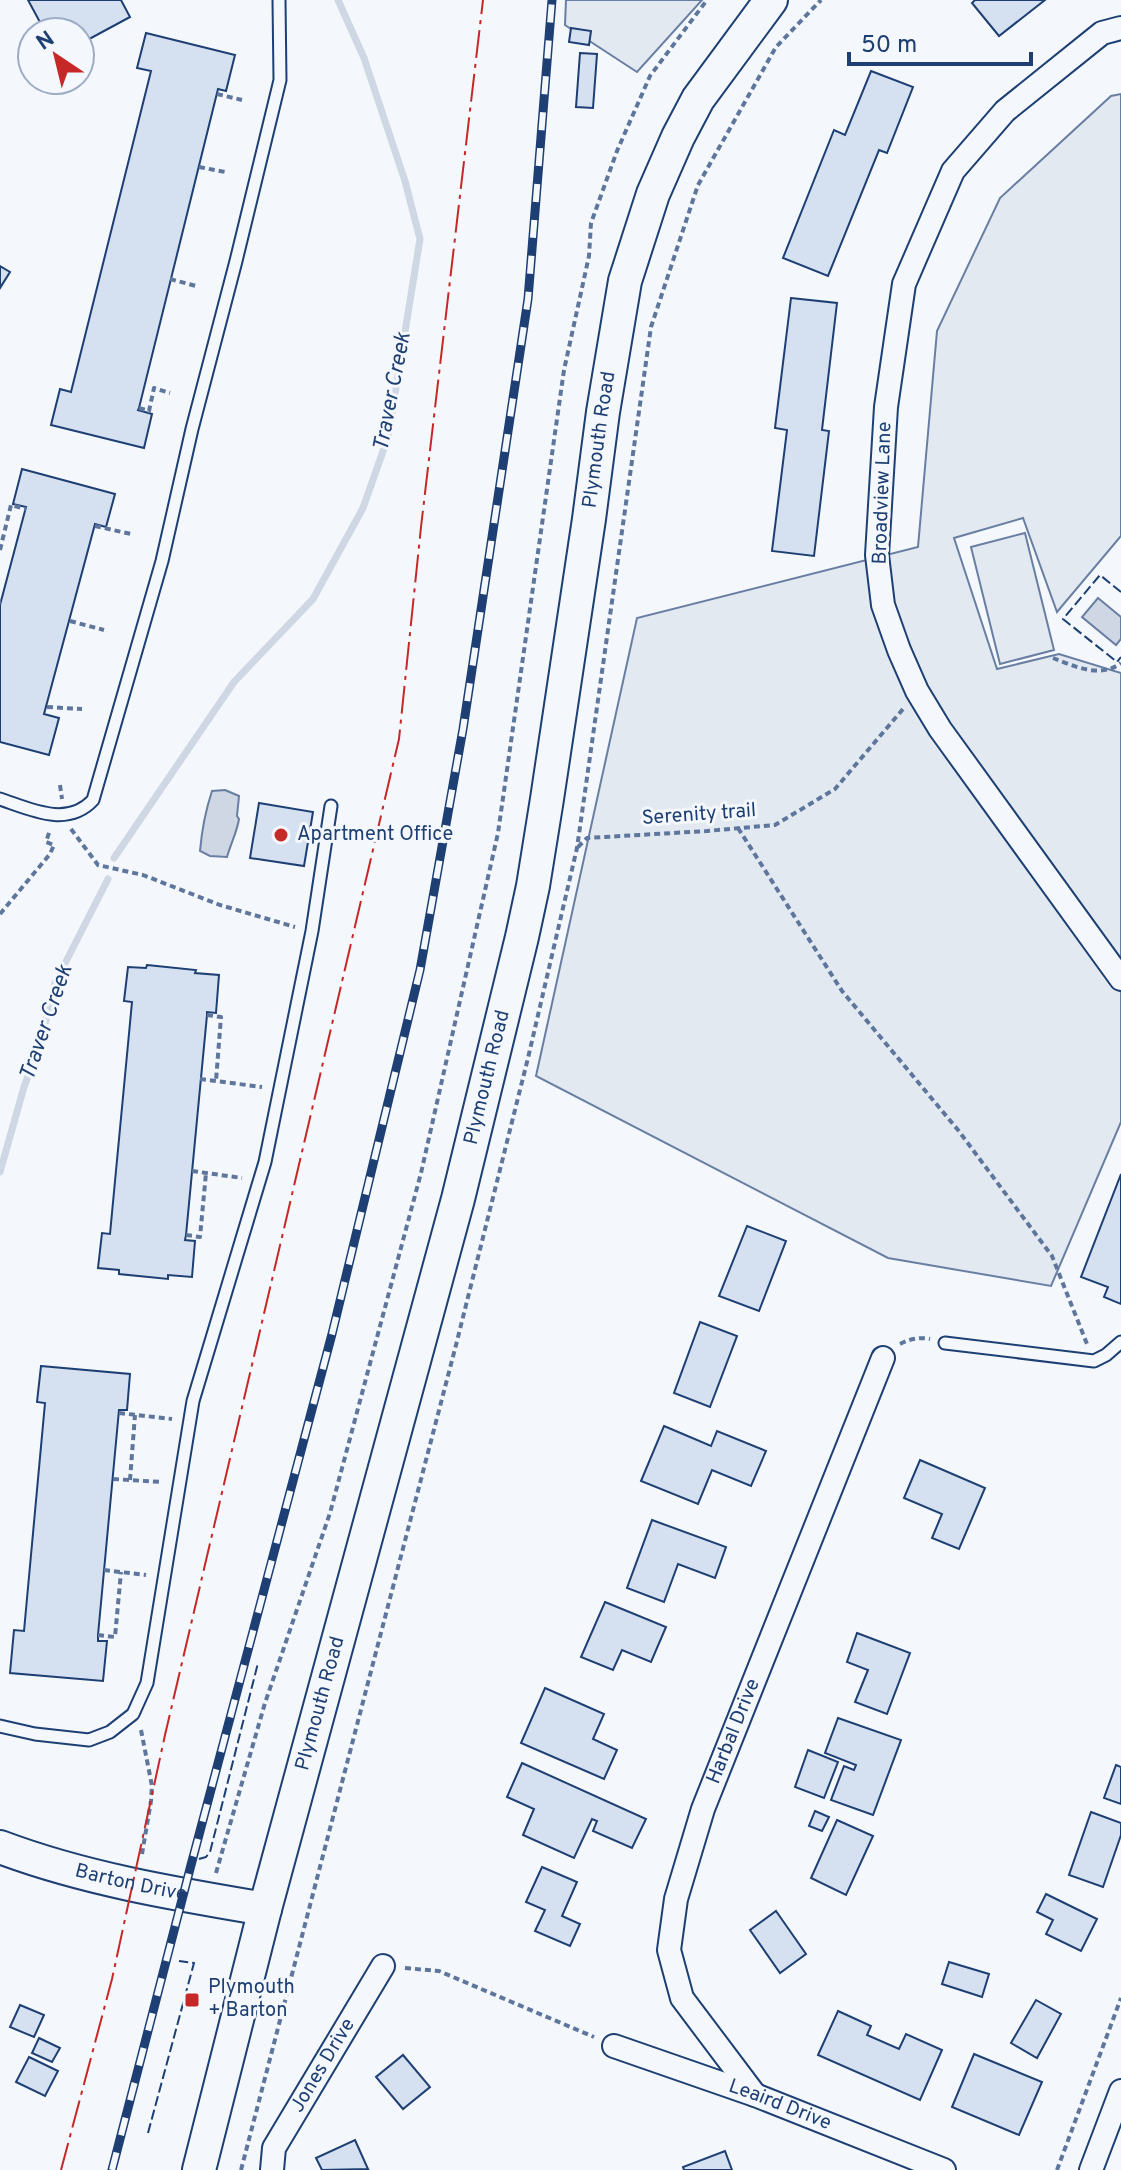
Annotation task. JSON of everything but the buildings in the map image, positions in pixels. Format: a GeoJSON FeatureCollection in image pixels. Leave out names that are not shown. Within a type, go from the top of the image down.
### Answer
{"type":"FeatureCollection","features":[{"type":"Feature","properties":{"kind":"main road","name":"Plymouth Road"},"geometry":{"type":"LineString","coordinates":[[199,2170],[265,1909],[458,1199],[522,937],[547,799],[607,384],[625,281],[648,207],[678,137],[698,99],[771,0]]}},
{"type":"Feature","properties":{"kind":"main road","name":"Barton Drive"},"geometry":{"type":"LineString","coordinates":[[0,1847],[139,1886],[265,1909]]}},
{"type":"Feature","properties":{"kind":"street","name":"Broadview Lane"},"geometry":{"type":"LineString","coordinates":[[1121,28],[1102,33],[1005,111],[953,171],[904,284],[886,407],[877,555],[883,605],[917,691],[940,729],[1121,979]]}},
{"type":"Feature","properties":{"kind":"street","name":"Harbal Drive"},"geometry":{"type":"LineString","coordinates":[[755,2095],[682,1998],[669,1950],[676,1899],[703,1809],[883,1358]]}},
{"type":"Feature","properties":{"kind":"street","name":"Jones Drive"},"geometry":{"type":"LineString","coordinates":[[272,2170],[274,2148],[383,1966]]}},
{"type":"Feature","properties":{"kind":"street","name":"Leaird Drive"},"geometry":{"type":"LineString","coordinates":[[614,2046],[755,2095],[944,2170]]}},
{"type":"Feature","properties":{"kind":"street"},"geometry":{"type":"LineString","coordinates":[[1091,2170],[1121,2091]]}},
{"type":"Feature","properties":{"kind":"lane"},"geometry":{"type":"LineString","coordinates":[[0,799],[59,815],[86,807],[93,800],[162,561],[280,80],[279,0]]}},
{"type":"Feature","properties":{"kind":"lane"},"geometry":{"type":"LineString","coordinates":[[0,1726],[35,1734],[89,1740],[110,1732],[133,1714],[147,1683],[193,1401],[265,1162],[312,931],[331,806]]}},
{"type":"Feature","properties":{"kind":"lane"},"geometry":{"type":"LineString","coordinates":[[945,1343],[1094,1361],[1121,1342]]}},
{"type":"Feature","properties":{"kind":"path"},"geometry":{"type":"LineString","coordinates":[[216,1874],[265,1703],[330,1513],[425,1158],[498,833],[564,370],[589,256],[591,223],[617,151],[650,76],[707,0]]}},
{"type":"Feature","properties":{"kind":"path"},"geometry":{"type":"LineString","coordinates":[[241,2170],[456,1345],[577,848],[651,327],[698,185],[776,47],[821,0]]}},
{"type":"Feature","properties":{"kind":"path"},"geometry":{"type":"LineString","coordinates":[[217,94],[242,100]]}},
{"type":"Feature","properties":{"kind":"path"},"geometry":{"type":"LineString","coordinates":[[199,167],[225,172]]}},
{"type":"Feature","properties":{"kind":"path"},"geometry":{"type":"LineString","coordinates":[[170,279],[196,286]]}},
{"type":"Feature","properties":{"kind":"path"},"geometry":{"type":"LineString","coordinates":[[139,408],[149,411],[154,388],[170,393]]}},
{"type":"Feature","properties":{"kind":"path"},"geometry":{"type":"LineString","coordinates":[[0,550],[11,505],[26,509]]}},
{"type":"Feature","properties":{"kind":"path"},"geometry":{"type":"LineString","coordinates":[[95,526],[131,534]]}},
{"type":"Feature","properties":{"kind":"path"},"geometry":{"type":"LineString","coordinates":[[70,621],[104,630]]}},
{"type":"Feature","properties":{"kind":"path"},"geometry":{"type":"LineString","coordinates":[[1053,658],[1100,672],[1118,667],[1121,663]]}},
{"type":"Feature","properties":{"kind":"path","name":"Serenity trail"},"geometry":{"type":"LineString","coordinates":[[577,848],[587,838],[775,825],[835,789],[917,691]]}},
{"type":"Feature","properties":{"kind":"path"},"geometry":{"type":"LineString","coordinates":[[47,707],[82,709]]}},
{"type":"Feature","properties":{"kind":"path"},"geometry":{"type":"LineString","coordinates":[[0,914],[50,854],[54,845],[46,842],[59,815],[60,785]]}},
{"type":"Feature","properties":{"kind":"path"},"geometry":{"type":"LineString","coordinates":[[59,815],[98,865],[143,875],[220,905],[312,931]]}},
{"type":"Feature","properties":{"kind":"path"},"geometry":{"type":"LineString","coordinates":[[738,828],[842,991],[958,1130],[1052,1256],[1094,1361]]}},
{"type":"Feature","properties":{"kind":"path"},"geometry":{"type":"LineString","coordinates":[[207,1015],[221,1017],[216,1081]]}},
{"type":"Feature","properties":{"kind":"path"},"geometry":{"type":"LineString","coordinates":[[200,1079],[243,1084]]}},
{"type":"Feature","properties":{"kind":"path"},"geometry":{"type":"LineString","coordinates":[[192,1171],[225,1175]]}},
{"type":"Feature","properties":{"kind":"path"},"geometry":{"type":"LineString","coordinates":[[186,1235],[200,1237],[206,1173]]}},
{"type":"Feature","properties":{"kind":"path"},"geometry":{"type":"LineString","coordinates":[[883,1358],[909,1339],[945,1343]]}},
{"type":"Feature","properties":{"kind":"path"},"geometry":{"type":"LineString","coordinates":[[119,1413],[155,1417]]}},
{"type":"Feature","properties":{"kind":"path"},"geometry":{"type":"LineString","coordinates":[[130,1480],[135,1415]]}},
{"type":"Feature","properties":{"kind":"path"},"geometry":{"type":"LineString","coordinates":[[113,1479],[145,1481]]}},
{"type":"Feature","properties":{"kind":"path"},"geometry":{"type":"LineString","coordinates":[[104,1570],[130,1573]]}},
{"type":"Feature","properties":{"kind":"path"},"geometry":{"type":"LineString","coordinates":[[98,1635],[115,1637],[121,1572]]}},
{"type":"Feature","properties":{"kind":"path"},"geometry":{"type":"LineString","coordinates":[[140,1723],[152,1786],[142,1854]]}},
{"type":"Feature","properties":{"kind":"path"},"geometry":{"type":"LineString","coordinates":[[383,1966],[439,1971],[614,2046]]}},
{"type":"Feature","properties":{"kind":"path"},"geometry":{"type":"LineString","coordinates":[[1057,2170],[1121,1998]]}},
{"type":"Feature","properties":{"kind":"shaded area"},"geometry":{"type":"Polygon","coordinates":[[[566,0],[702,0],[637,72],[565,25],[566,0]]]}},
{"type":"Feature","properties":{"kind":"shaded area"},"geometry":{"type":"Polygon","coordinates":[[[1121,94],[1121,536],[1057,612],[1023,518],[954,538],[997,669],[1059,654],[1121,673],[1121,1122],[1051,1286],[888,1258],[536,1076],[637,618],[918,547],[937,331],[1000,198],[1111,96],[1121,94]]]}},
{"type":"Feature","properties":{"kind":"shaded area"},"geometry":{"type":"Polygon","coordinates":[[[1025,533],[1054,650],[1000,664],[971,547],[1025,533]]]}},
{"type":"Feature","properties":{"kind":"shaded area"},"geometry":{"type":"Polygon","coordinates":[[[1098,598],[1121,617],[1121,639],[1116,645],[1082,617],[1098,598]]]}},
{"type":"Feature","properties":{"kind":"shaded area"},"geometry":{"type":"Polygon","coordinates":[[[225,790],[239,796],[238,824],[227,857],[210,856],[200,851],[206,813],[212,791],[225,790]]]}},
{"type":"Feature","properties":{"kind":"waterway","name":"Traver Creek"},"geometry":{"type":"LineString","coordinates":[[114,858],[234,682],[313,599],[363,508],[388,437],[420,239],[405,181],[364,58],[338,0]]}},
{"type":"Feature","properties":{"kind":"waterway","name":"Traver Creek"},"geometry":{"type":"LineString","coordinates":[[0,1172],[41,1040],[55,983],[108,879]]}},
{"type":"Feature","properties":{"kind":"railway"},"geometry":{"type":"LineString","coordinates":[[112,2170],[332,1334],[420,970],[463,729],[528,299],[552,0]]}},
{"type":"Feature","properties":{"kind":"fence"},"geometry":{"type":"LineString","coordinates":[[1121,592],[1100,575],[1063,619],[1117,662],[1121,657]]}},
{"type":"Feature","properties":{"kind":"fence"},"geometry":{"type":"LineString","coordinates":[[199,1859],[210,1852],[258,1663]]}},
{"type":"Feature","properties":{"kind":"fence"},"geometry":{"type":"LineString","coordinates":[[148,2133],[194,1963],[179,1961]]}},
{"type":"Feature","properties":{"kind":"power"},"geometry":{"type":"LineString","coordinates":[[61,2170],[112,1979],[165,1735],[399,739],[483,0]]}},
{"type":"Feature","properties":{"kind":"place","name":"Apartment Office"},"geometry":{"type":"Point","coordinates":[281,835]}},
{"type":"Feature","properties":{"kind":"place","name":"Plymouth + Barton"},"geometry":{"type":"Point","coordinates":[192,2000]}}]}
